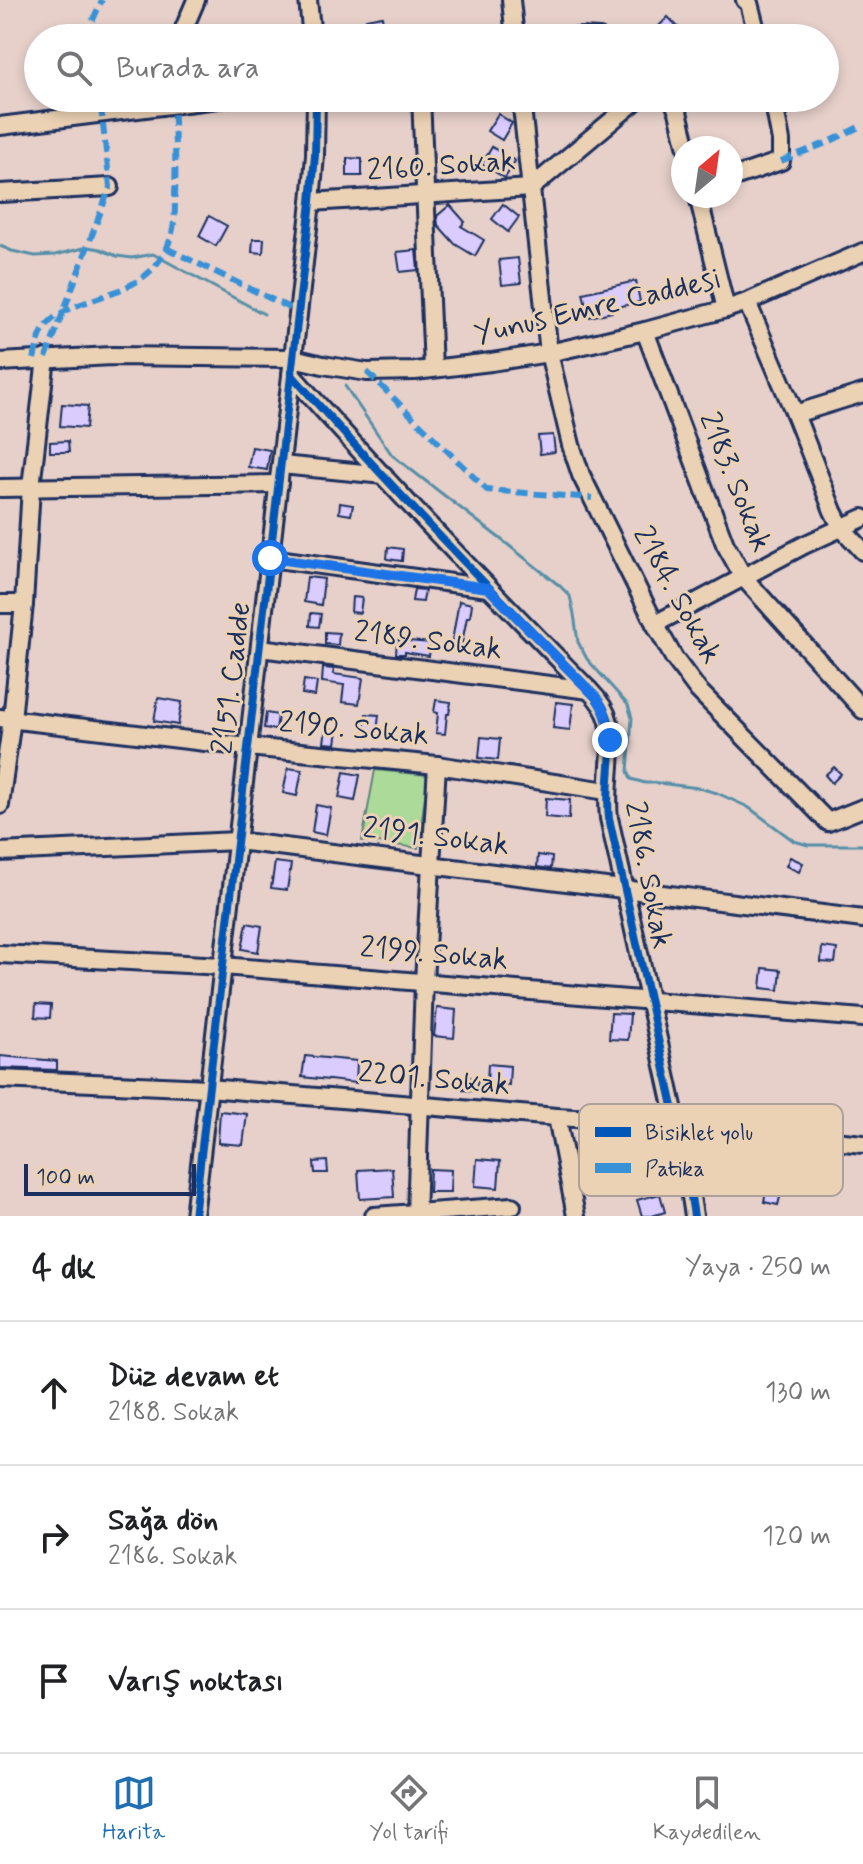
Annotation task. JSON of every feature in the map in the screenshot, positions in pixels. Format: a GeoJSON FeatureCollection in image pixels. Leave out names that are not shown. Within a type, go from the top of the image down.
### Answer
{"type":"FeatureCollection","features":[{"type":"Feature","properties":{"kind":"street"},"geometry":{"type":"LineString","coordinates":[[186,24],[196,0]]}},
{"type":"Feature","properties":{"kind":"street"},"geometry":{"type":"LineString","coordinates":[[308,0],[311,24]]}},
{"type":"Feature","properties":{"kind":"street"},"geometry":{"type":"LineString","coordinates":[[511,0],[514,24]]}},
{"type":"Feature","properties":{"kind":"street"},"geometry":{"type":"LineString","coordinates":[[749,1],[755,24]]}},
{"type":"Feature","properties":{"kind":"street"},"geometry":{"type":"LineString","coordinates":[[0,126],[96,112]]}},
{"type":"Feature","properties":{"kind":"street","name":"2151. Cadde"},"geometry":{"type":"LineString","coordinates":[[194,1216],[311,202],[316,112]]}},
{"type":"Feature","properties":{"kind":"street"},"geometry":{"type":"LineString","coordinates":[[422,112],[433,368]]}},
{"type":"Feature","properties":{"kind":"street","name":"2184. Sokak"},"geometry":{"type":"LineString","coordinates":[[523,112],[549,353],[581,475],[655,624],[674,658],[698,690],[828,822],[863,808]]}},
{"type":"Feature","properties":{"kind":"street","name":"2160. Sokak"},"geometry":{"type":"LineString","coordinates":[[311,202],[531,188],[622,112]]}},
{"type":"Feature","properties":{"kind":"street"},"geometry":{"type":"LineString","coordinates":[[678,112],[684,136]]}},
{"type":"Feature","properties":{"kind":"street"},"geometry":{"type":"LineString","coordinates":[[743,174],[781,161],[776,112]]}},
{"type":"Feature","properties":{"kind":"street"},"geometry":{"type":"LineString","coordinates":[[0,193],[110,187]]}},
{"type":"Feature","properties":{"kind":"street"},"geometry":{"type":"LineString","coordinates":[[701,208],[726,309]]}},
{"type":"Feature","properties":{"kind":"street","name":"Yunus Emre Caddesi"},"geometry":{"type":"LineString","coordinates":[[0,362],[143,355],[367,372],[491,362],[549,353],[726,309],[863,252]]}},
{"type":"Feature","properties":{"kind":"street"},"geometry":{"type":"LineString","coordinates":[[747,302],[841,527],[863,551]]}},
{"type":"Feature","properties":{"kind":"street","name":"2183. Sokak"},"geometry":{"type":"LineString","coordinates":[[645,331],[725,544],[744,578],[863,710]]}},
{"type":"Feature","properties":{"kind":"street"},"geometry":{"type":"LineString","coordinates":[[0,805],[6,718],[24,604],[31,487],[46,358]]}},
{"type":"Feature","properties":{"kind":"street","name":"2186. Sokak"},"geometry":{"type":"LineString","coordinates":[[292,366],[338,428],[603,707],[609,721],[609,818],[672,1104]]}},
{"type":"Feature","properties":{"kind":"street"},"geometry":{"type":"LineString","coordinates":[[795,414],[863,393]]}},
{"type":"Feature","properties":{"kind":"street"},"geometry":{"type":"LineString","coordinates":[[281,465],[384,475]]}},
{"type":"Feature","properties":{"kind":"street"},"geometry":{"type":"LineString","coordinates":[[0,488],[279,484]]}},
{"type":"Feature","properties":{"kind":"street"},"geometry":{"type":"LineString","coordinates":[[655,624],[804,545],[863,518]]}},
{"type":"Feature","properties":{"kind":"street"},"geometry":{"type":"LineString","coordinates":[[270,558],[488,588]]}},
{"type":"Feature","properties":{"kind":"street"},"geometry":{"type":"LineString","coordinates":[[0,604],[24,604]]}},
{"type":"Feature","properties":{"kind":"street","name":"2189. Sokak"},"geometry":{"type":"LineString","coordinates":[[260,648],[589,690]]}},
{"type":"Feature","properties":{"kind":"street","name":"2190. Sokak"},"geometry":{"type":"LineString","coordinates":[[6,718],[248,747],[437,765],[607,791]]}},
{"type":"Feature","properties":{"kind":"street"},"geometry":{"type":"LineString","coordinates":[[416,1215],[424,981],[437,765]]}},
{"type":"Feature","properties":{"kind":"street","name":"2191. Sokak"},"geometry":{"type":"LineString","coordinates":[[0,852],[237,841],[863,919]]}},
{"type":"Feature","properties":{"kind":"street","name":"2199. Sokak"},"geometry":{"type":"LineString","coordinates":[[0,954],[223,966],[863,1018]]}},
{"type":"Feature","properties":{"kind":"street","name":"2201. Sokak"},"geometry":{"type":"LineString","coordinates":[[0,1079],[208,1088],[579,1118]]}},
{"type":"Feature","properties":{"kind":"street"},"geometry":{"type":"LineString","coordinates":[[557,1117],[576,1216]]}},
{"type":"Feature","properties":{"kind":"street","name":"2201. Sokak"},"geometry":{"type":"LineString","coordinates":[[843,1142],[863,1144]]}},
{"type":"Feature","properties":{"kind":"street","name":"2186. Sokak"},"geometry":{"type":"LineString","coordinates":[[691,1196],[694,1216]]}},
{"type":"Feature","properties":{"kind":"street"},"geometry":{"type":"LineString","coordinates":[[374,1216],[512,1206]]}},
{"type":"Feature","properties":{"kind":"green space"},"geometry":{"type":"Polygon","coordinates":[[[375,770],[428,775],[418,848],[362,841],[375,770]]]}},
{"type":"Feature","properties":{"kind":"building"},"geometry":{"type":"Polygon","coordinates":[[[382,16],[383,24],[367,24],[366,19],[382,16]]]}},
{"type":"Feature","properties":{"kind":"building"},"geometry":{"type":"Polygon","coordinates":[[[668,17],[675,24],[661,24],[668,17]]]}},
{"type":"Feature","properties":{"kind":"building"},"geometry":{"type":"Polygon","coordinates":[[[498,114],[512,123],[502,140],[487,131],[498,114]]]}},
{"type":"Feature","properties":{"kind":"building"},"geometry":{"type":"Polygon","coordinates":[[[492,147],[515,161],[505,178],[482,164],[492,147]]]}},
{"type":"Feature","properties":{"kind":"building"},"geometry":{"type":"Polygon","coordinates":[[[347,158],[362,159],[362,176],[347,176],[347,158]]]}},
{"type":"Feature","properties":{"kind":"building"},"geometry":{"type":"Polygon","coordinates":[[[503,204],[519,217],[508,232],[492,219],[503,204]]]}},
{"type":"Feature","properties":{"kind":"building"},"geometry":{"type":"Polygon","coordinates":[[[450,205],[465,222],[461,226],[484,240],[475,256],[455,244],[438,225],[437,216],[450,205]]]}},
{"type":"Feature","properties":{"kind":"building"},"geometry":{"type":"Polygon","coordinates":[[[209,216],[227,226],[216,246],[199,236],[209,216]]]}},
{"type":"Feature","properties":{"kind":"building"},"geometry":{"type":"Polygon","coordinates":[[[253,239],[264,239],[263,253],[252,252],[253,239]]]}},
{"type":"Feature","properties":{"kind":"building"},"geometry":{"type":"Polygon","coordinates":[[[416,250],[418,270],[400,272],[397,252],[416,250]]]}},
{"type":"Feature","properties":{"kind":"building"},"geometry":{"type":"Polygon","coordinates":[[[518,258],[521,283],[502,285],[499,260],[518,258]]]}},
{"type":"Feature","properties":{"kind":"building"},"geometry":{"type":"Polygon","coordinates":[[[636,281],[640,302],[589,317],[583,293],[636,281]]]}},
{"type":"Feature","properties":{"kind":"building"},"geometry":{"type":"Polygon","coordinates":[[[62,404],[88,406],[86,428],[60,426],[62,404]]]}},
{"type":"Feature","properties":{"kind":"building"},"geometry":{"type":"Polygon","coordinates":[[[553,435],[555,452],[540,454],[538,436],[553,435]]]}},
{"type":"Feature","properties":{"kind":"building"},"geometry":{"type":"Polygon","coordinates":[[[68,441],[69,452],[50,452],[50,442],[68,441]]]}},
{"type":"Feature","properties":{"kind":"building"},"geometry":{"type":"Polygon","coordinates":[[[252,447],[270,450],[267,470],[248,467],[252,447]]]}},
{"type":"Feature","properties":{"kind":"building"},"geometry":{"type":"Polygon","coordinates":[[[340,503],[353,505],[351,515],[339,513],[340,503]]]}},
{"type":"Feature","properties":{"kind":"building"},"geometry":{"type":"Polygon","coordinates":[[[388,547],[403,549],[402,561],[387,559],[388,547]]]}},
{"type":"Feature","properties":{"kind":"building"},"geometry":{"type":"Polygon","coordinates":[[[307,577],[324,579],[321,605],[304,602],[307,577]]]}},
{"type":"Feature","properties":{"kind":"building"},"geometry":{"type":"Polygon","coordinates":[[[414,589],[425,590],[423,602],[412,601],[414,589]]]}},
{"type":"Feature","properties":{"kind":"building"},"geometry":{"type":"Polygon","coordinates":[[[352,597],[362,598],[360,613],[351,612],[352,597]]]}},
{"type":"Feature","properties":{"kind":"building"},"geometry":{"type":"Polygon","coordinates":[[[459,601],[472,604],[462,643],[452,641],[459,601]]]}},
{"type":"Feature","properties":{"kind":"building"},"geometry":{"type":"Polygon","coordinates":[[[311,613],[321,614],[319,627],[310,626],[311,613]]]}},
{"type":"Feature","properties":{"kind":"building"},"geometry":{"type":"Polygon","coordinates":[[[325,632],[339,633],[338,645],[325,644],[325,632]]]}},
{"type":"Feature","properties":{"kind":"building"},"geometry":{"type":"Polygon","coordinates":[[[397,640],[431,643],[429,656],[405,652],[396,654],[397,640]]]}},
{"type":"Feature","properties":{"kind":"building"},"geometry":{"type":"Polygon","coordinates":[[[323,668],[334,669],[333,674],[363,678],[359,704],[342,702],[344,685],[322,682],[323,668]]]}},
{"type":"Feature","properties":{"kind":"building"},"geometry":{"type":"Polygon","coordinates":[[[304,680],[317,682],[315,696],[302,694],[304,680]]]}},
{"type":"Feature","properties":{"kind":"building"},"geometry":{"type":"Polygon","coordinates":[[[158,698],[182,702],[178,725],[154,721],[158,698]]]}},
{"type":"Feature","properties":{"kind":"building"},"geometry":{"type":"Polygon","coordinates":[[[436,700],[451,702],[445,734],[436,733],[436,700]]]}},
{"type":"Feature","properties":{"kind":"building"},"geometry":{"type":"Polygon","coordinates":[[[556,702],[573,704],[570,730],[553,728],[556,702]]]}},
{"type":"Feature","properties":{"kind":"building"},"geometry":{"type":"Polygon","coordinates":[[[266,713],[278,715],[276,730],[264,728],[266,713]]]}},
{"type":"Feature","properties":{"kind":"building"},"geometry":{"type":"Polygon","coordinates":[[[366,714],[379,715],[377,732],[364,730],[366,714]]]}},
{"type":"Feature","properties":{"kind":"building"},"geometry":{"type":"Polygon","coordinates":[[[326,728],[338,730],[336,744],[324,743],[326,728]]]}},
{"type":"Feature","properties":{"kind":"building"},"geometry":{"type":"Polygon","coordinates":[[[481,737],[500,739],[498,760],[479,758],[481,737]]]}},
{"type":"Feature","properties":{"kind":"building"},"geometry":{"type":"Polygon","coordinates":[[[834,767],[841,774],[832,783],[825,775],[834,767]]]}},
{"type":"Feature","properties":{"kind":"building"},"geometry":{"type":"Polygon","coordinates":[[[288,768],[302,770],[297,796],[283,793],[288,768]]]}},
{"type":"Feature","properties":{"kind":"building"},"geometry":{"type":"Polygon","coordinates":[[[344,772],[360,775],[355,801],[339,798],[344,772]]]}},
{"type":"Feature","properties":{"kind":"building"},"geometry":{"type":"Polygon","coordinates":[[[546,798],[570,800],[569,819],[545,817],[546,798]]]}},
{"type":"Feature","properties":{"kind":"building"},"geometry":{"type":"Polygon","coordinates":[[[316,805],[331,808],[326,835],[312,832],[316,805]]]}},
{"type":"Feature","properties":{"kind":"building"},"geometry":{"type":"Polygon","coordinates":[[[538,855],[552,857],[551,869],[537,867],[538,855]]]}},
{"type":"Feature","properties":{"kind":"building"},"geometry":{"type":"Polygon","coordinates":[[[790,857],[803,863],[799,872],[786,866],[790,857]]]}},
{"type":"Feature","properties":{"kind":"building"},"geometry":{"type":"Polygon","coordinates":[[[275,862],[291,864],[287,890],[271,888],[275,862]]]}},
{"type":"Feature","properties":{"kind":"building"},"geometry":{"type":"Polygon","coordinates":[[[247,923],[262,926],[258,952],[242,949],[247,923]]]}},
{"type":"Feature","properties":{"kind":"building"},"geometry":{"type":"Polygon","coordinates":[[[822,947],[837,949],[835,963],[821,962],[822,947]]]}},
{"type":"Feature","properties":{"kind":"building"},"geometry":{"type":"Polygon","coordinates":[[[763,968],[781,970],[779,990],[761,988],[763,968]]]}},
{"type":"Feature","properties":{"kind":"building"},"geometry":{"type":"Polygon","coordinates":[[[36,1004],[51,1005],[50,1018],[35,1017],[36,1004]]]}},
{"type":"Feature","properties":{"kind":"building"},"geometry":{"type":"Polygon","coordinates":[[[437,1008],[456,1010],[454,1038],[434,1036],[437,1008]]]}},
{"type":"Feature","properties":{"kind":"building"},"geometry":{"type":"Polygon","coordinates":[[[611,1013],[630,1014],[628,1040],[609,1039],[611,1013]]]}},
{"type":"Feature","properties":{"kind":"building"},"geometry":{"type":"Polygon","coordinates":[[[0,1056],[57,1061],[57,1070],[0,1068],[0,1056]]]}},
{"type":"Feature","properties":{"kind":"building"},"geometry":{"type":"Polygon","coordinates":[[[305,1056],[357,1061],[356,1083],[302,1077],[305,1056]]]}},
{"type":"Feature","properties":{"kind":"building"},"geometry":{"type":"Polygon","coordinates":[[[488,1064],[510,1066],[509,1085],[487,1083],[488,1064]]]}},
{"type":"Feature","properties":{"kind":"building"},"geometry":{"type":"Polygon","coordinates":[[[465,1077],[478,1078],[476,1091],[463,1090],[465,1077]]]}},
{"type":"Feature","properties":{"kind":"building"},"geometry":{"type":"Polygon","coordinates":[[[220,1111],[247,1114],[243,1145],[218,1143],[220,1111]]]}},
{"type":"Feature","properties":{"kind":"building"},"geometry":{"type":"Polygon","coordinates":[[[477,1159],[500,1161],[498,1188],[475,1186],[477,1159]]]}},
{"type":"Feature","properties":{"kind":"building"},"geometry":{"type":"Polygon","coordinates":[[[327,1161],[328,1173],[315,1173],[314,1162],[327,1161]]]}},
{"type":"Feature","properties":{"kind":"building"},"geometry":{"type":"Polygon","coordinates":[[[392,1168],[394,1197],[360,1199],[358,1170],[392,1168]]]}},
{"type":"Feature","properties":{"kind":"building"},"geometry":{"type":"Polygon","coordinates":[[[430,1169],[451,1170],[450,1192],[429,1192],[430,1169]]]}},
{"type":"Feature","properties":{"kind":"building"},"geometry":{"type":"Polygon","coordinates":[[[661,1196],[665,1212],[642,1216],[637,1200],[661,1196]]]}},
{"type":"Feature","properties":{"kind":"building"},"geometry":{"type":"Polygon","coordinates":[[[765,1196],[780,1196],[778,1205],[764,1202],[765,1196]]]}},
{"type":"Feature","properties":{"kind":"waterway"},"geometry":{"type":"LineString","coordinates":[[0,246],[35,256],[88,247],[132,258],[153,254],[264,314]]}},
{"type":"Feature","properties":{"kind":"waterway"},"geometry":{"type":"LineString","coordinates":[[345,386],[392,455],[570,596],[578,642],[587,659],[628,705],[632,718],[628,771],[631,779],[717,793],[748,807],[794,841],[808,845],[863,845]]}},
{"type":"Feature","properties":{"kind":"marked path"},"geometry":{"type":"LineString","coordinates":[[91,24],[102,0]]}},
{"type":"Feature","properties":{"kind":"marked path"},"geometry":{"type":"LineString","coordinates":[[46,358],[110,187],[102,112]]}},
{"type":"Feature","properties":{"kind":"marked path"},"geometry":{"type":"LineString","coordinates":[[34,359],[42,332],[55,317],[135,282],[146,275],[163,255],[172,235],[175,213],[173,112]]}},
{"type":"Feature","properties":{"kind":"marked path"},"geometry":{"type":"LineString","coordinates":[[781,161],[863,125]]}},
{"type":"Feature","properties":{"kind":"marked path"},"geometry":{"type":"LineString","coordinates":[[166,248],[298,312]]}},
{"type":"Feature","properties":{"kind":"marked path"},"geometry":{"type":"LineString","coordinates":[[367,372],[487,490],[592,498]]}},
{"type":"Feature","properties":{"kind":"cycle path"},"geometry":{"type":"LineString","coordinates":[[194,1216],[311,202],[316,112]]}},
{"type":"Feature","properties":{"kind":"cycle path"},"geometry":{"type":"LineString","coordinates":[[291,374],[438,534],[592,693],[606,713],[611,745],[609,818],[672,1104]]}},
{"type":"Feature","properties":{"kind":"cycle path"},"geometry":{"type":"LineString","coordinates":[[691,1196],[694,1216]]}},
{"type":"Feature","properties":{"kind":"route"},"geometry":{"type":"LineString","coordinates":[[270,558],[488,588],[596,697],[609,721],[610,740]]}}]}
